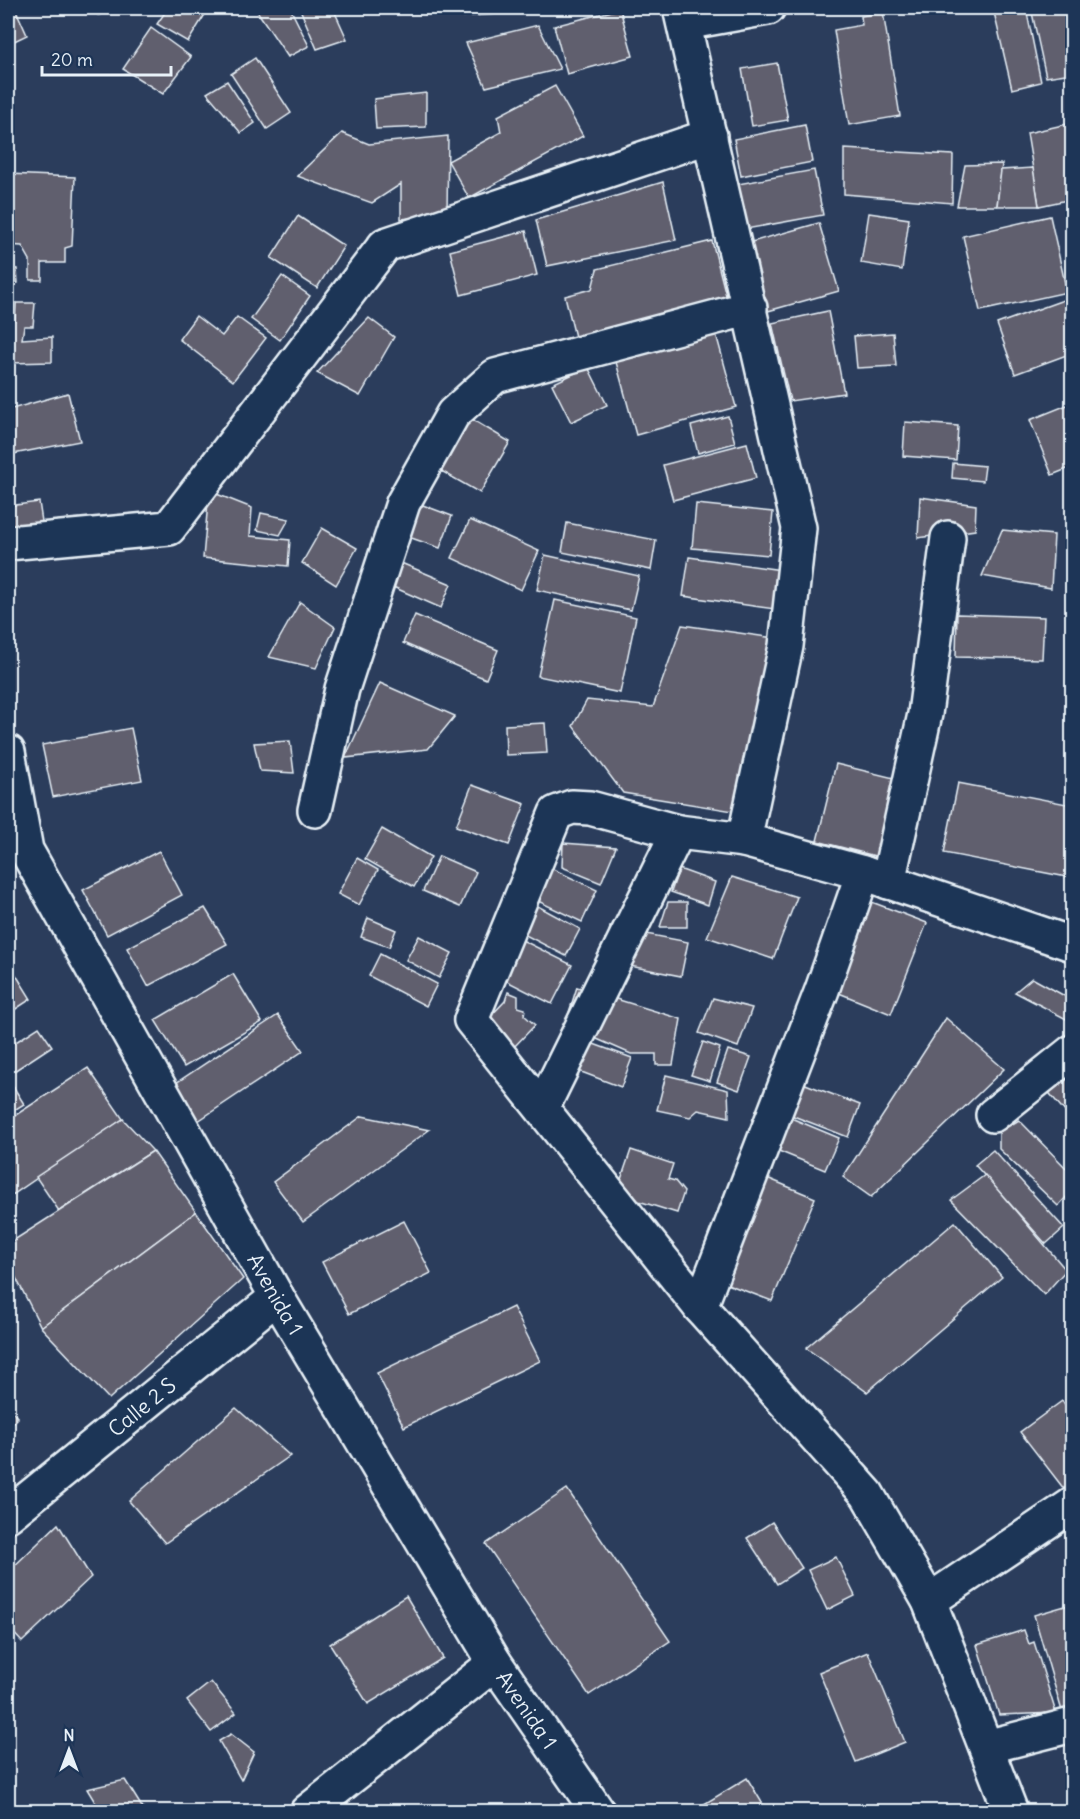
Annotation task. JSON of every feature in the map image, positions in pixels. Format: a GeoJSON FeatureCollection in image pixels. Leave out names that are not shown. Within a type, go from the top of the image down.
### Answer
{"type":"FeatureCollection","features":[{"type":"Feature","properties":{"kind":"street"},"geometry":{"type":"LineString","coordinates":[[744,840],[786,646],[799,528],[682,15],[768,8]]}},
{"type":"Feature","properties":{"kind":"street"},"geometry":{"type":"LineString","coordinates":[[8,543],[170,528],[385,245],[710,136]]}},
{"type":"Feature","properties":{"kind":"street"},"geometry":{"type":"LineString","coordinates":[[315,810],[342,689],[403,503],[453,414],[495,376],[750,308]]}},
{"type":"Feature","properties":{"kind":"street"},"geometry":{"type":"LineString","coordinates":[[700,1306],[822,990],[875,877],[926,714],[948,538]]}},
{"type":"Feature","properties":{"kind":"street","name":"Avenida 1"},"geometry":{"type":"LineString","coordinates":[[8,752],[17,858],[495,1663],[598,1812]]}},
{"type":"Feature","properties":{"kind":"street"},"geometry":{"type":"LineString","coordinates":[[1011,1812],[929,1601],[867,1494],[700,1306],[471,1020],[556,813],[572,807],[590,808],[678,832],[744,840],[875,877],[1072,944]]}},
{"type":"Feature","properties":{"kind":"street"},"geometry":{"type":"LineString","coordinates":[[542,1108],[678,832]]}},
{"type":"Feature","properties":{"kind":"street"},"geometry":{"type":"LineString","coordinates":[[993,1115],[1072,1052]]}},
{"type":"Feature","properties":{"kind":"street","name":"Calle 2 S"},"geometry":{"type":"LineString","coordinates":[[8,1515],[277,1297]]}},
{"type":"Feature","properties":{"kind":"street"},"geometry":{"type":"LineString","coordinates":[[929,1601],[1072,1505]]}},
{"type":"Feature","properties":{"kind":"street"},"geometry":{"type":"LineString","coordinates":[[307,1812],[495,1663]]}},
{"type":"Feature","properties":{"kind":"street"},"geometry":{"type":"LineString","coordinates":[[986,1747],[1072,1725]]}},
{"type":"Feature","properties":{"kind":"building"},"geometry":{"type":"Polygon","coordinates":[[[8,8],[15,8],[27,35],[8,44],[8,8]]]}},
{"type":"Feature","properties":{"kind":"building"},"geometry":{"type":"Polygon","coordinates":[[[95,8],[127,8],[98,15],[95,8]]]}},
{"type":"Feature","properties":{"kind":"building"},"geometry":{"type":"Polygon","coordinates":[[[168,8],[209,8],[188,42],[157,24],[168,8]]]}},
{"type":"Feature","properties":{"kind":"building"},"geometry":{"type":"Polygon","coordinates":[[[264,8],[290,8],[309,46],[288,57],[257,11],[264,8]]]}},
{"type":"Feature","properties":{"kind":"building"},"geometry":{"type":"Polygon","coordinates":[[[333,8],[347,39],[317,49],[300,9],[333,8]]]}},
{"type":"Feature","properties":{"kind":"building"},"geometry":{"type":"Polygon","coordinates":[[[341,8],[420,8],[421,13],[341,10],[341,8]]]}},
{"type":"Feature","properties":{"kind":"building"},"geometry":{"type":"Polygon","coordinates":[[[454,8],[526,8],[528,12],[456,17],[454,8]]]}},
{"type":"Feature","properties":{"kind":"building"},"geometry":{"type":"Polygon","coordinates":[[[580,8],[620,8],[620,9],[581,12],[580,8]]]}},
{"type":"Feature","properties":{"kind":"building"},"geometry":{"type":"Polygon","coordinates":[[[993,8],[1026,8],[1041,82],[1012,89],[993,8]]]}},
{"type":"Feature","properties":{"kind":"building"},"geometry":{"type":"Polygon","coordinates":[[[1031,8],[1072,8],[1072,73],[1046,77],[1031,8]]]}},
{"type":"Feature","properties":{"kind":"building"},"geometry":{"type":"Polygon","coordinates":[[[620,9],[633,56],[567,74],[554,26],[620,9]]]}},
{"type":"Feature","properties":{"kind":"building"},"geometry":{"type":"Polygon","coordinates":[[[883,12],[900,116],[849,125],[834,30],[862,25],[861,16],[883,12]]]}},
{"type":"Feature","properties":{"kind":"building"},"geometry":{"type":"Polygon","coordinates":[[[538,25],[560,69],[486,87],[466,43],[538,25]]]}},
{"type":"Feature","properties":{"kind":"building"},"geometry":{"type":"Polygon","coordinates":[[[151,28],[191,57],[163,94],[123,69],[151,28]]]}},
{"type":"Feature","properties":{"kind":"building"},"geometry":{"type":"Polygon","coordinates":[[[255,58],[291,113],[267,129],[231,74],[255,58]]]}},
{"type":"Feature","properties":{"kind":"building"},"geometry":{"type":"Polygon","coordinates":[[[777,63],[788,120],[752,126],[742,69],[777,63]]]}},
{"type":"Feature","properties":{"kind":"building"},"geometry":{"type":"Polygon","coordinates":[[[227,81],[255,123],[241,133],[207,93],[227,81]]]}},
{"type":"Feature","properties":{"kind":"building"},"geometry":{"type":"Polygon","coordinates":[[[555,86],[583,136],[469,198],[448,161],[501,132],[498,116],[555,86]]]}},
{"type":"Feature","properties":{"kind":"building"},"geometry":{"type":"Polygon","coordinates":[[[426,93],[426,127],[376,129],[374,99],[426,93]]]}},
{"type":"Feature","properties":{"kind":"building"},"geometry":{"type":"Polygon","coordinates":[[[1072,123],[1072,199],[1039,206],[1027,133],[1072,123]]]}},
{"type":"Feature","properties":{"kind":"building"},"geometry":{"type":"Polygon","coordinates":[[[805,125],[812,162],[741,176],[734,139],[805,125]]]}},
{"type":"Feature","properties":{"kind":"building"},"geometry":{"type":"Polygon","coordinates":[[[342,133],[369,144],[448,136],[447,214],[401,219],[401,184],[372,203],[297,176],[342,133]]]}},
{"type":"Feature","properties":{"kind":"building"},"geometry":{"type":"Polygon","coordinates":[[[844,149],[953,155],[952,203],[844,194],[844,149]]]}},
{"type":"Feature","properties":{"kind":"building"},"geometry":{"type":"Polygon","coordinates":[[[1002,164],[997,206],[957,206],[965,165],[1002,164]]]}},
{"type":"Feature","properties":{"kind":"building"},"geometry":{"type":"Polygon","coordinates":[[[1033,168],[1039,206],[997,206],[1001,170],[1033,168]]]}},
{"type":"Feature","properties":{"kind":"building"},"geometry":{"type":"Polygon","coordinates":[[[814,170],[823,215],[735,231],[727,186],[814,170]]]}},
{"type":"Feature","properties":{"kind":"building"},"geometry":{"type":"Polygon","coordinates":[[[8,174],[75,177],[72,246],[65,248],[65,263],[42,263],[42,280],[30,280],[30,260],[22,246],[8,245],[8,174]]]}},
{"type":"Feature","properties":{"kind":"building"},"geometry":{"type":"Polygon","coordinates":[[[663,182],[676,240],[547,266],[536,220],[663,182]]]}},
{"type":"Feature","properties":{"kind":"building"},"geometry":{"type":"Polygon","coordinates":[[[869,213],[909,219],[902,270],[861,263],[869,213]]]}},
{"type":"Feature","properties":{"kind":"building"},"geometry":{"type":"Polygon","coordinates":[[[298,216],[344,246],[317,288],[271,258],[298,216]]]}},
{"type":"Feature","properties":{"kind":"building"},"geometry":{"type":"Polygon","coordinates":[[[1050,216],[1067,292],[980,311],[963,236],[1050,216]]]}},
{"type":"Feature","properties":{"kind":"building"},"geometry":{"type":"Polygon","coordinates":[[[819,223],[839,291],[768,311],[748,243],[819,223]]]}},
{"type":"Feature","properties":{"kind":"building"},"geometry":{"type":"Polygon","coordinates":[[[526,231],[537,275],[461,295],[450,251],[526,231]]]}},
{"type":"Feature","properties":{"kind":"building"},"geometry":{"type":"Polygon","coordinates":[[[712,241],[729,307],[577,345],[565,296],[592,289],[597,269],[712,241]]]}},
{"type":"Feature","properties":{"kind":"building"},"geometry":{"type":"Polygon","coordinates":[[[8,268],[17,269],[18,283],[8,283],[8,268]]]}},
{"type":"Feature","properties":{"kind":"building"},"geometry":{"type":"Polygon","coordinates":[[[282,276],[310,296],[280,340],[251,319],[282,276]]]}},
{"type":"Feature","properties":{"kind":"building"},"geometry":{"type":"Polygon","coordinates":[[[1069,298],[1072,308],[1072,353],[1015,374],[997,324],[1069,298]]]}},
{"type":"Feature","properties":{"kind":"building"},"geometry":{"type":"Polygon","coordinates":[[[16,303],[35,303],[33,326],[24,326],[22,339],[52,337],[52,362],[10,363],[8,319],[15,320],[16,303]]]}},
{"type":"Feature","properties":{"kind":"building"},"geometry":{"type":"Polygon","coordinates":[[[828,311],[844,393],[790,401],[772,323],[828,311]]]}},
{"type":"Feature","properties":{"kind":"building"},"geometry":{"type":"Polygon","coordinates":[[[196,316],[222,336],[237,317],[266,338],[233,381],[179,339],[196,316]]]}},
{"type":"Feature","properties":{"kind":"building"},"geometry":{"type":"Polygon","coordinates":[[[369,318],[394,337],[360,396],[317,373],[369,318]]]}},
{"type":"Feature","properties":{"kind":"building"},"geometry":{"type":"Polygon","coordinates":[[[713,323],[736,407],[636,435],[613,351],[713,323]]]}},
{"type":"Feature","properties":{"kind":"building"},"geometry":{"type":"Polygon","coordinates":[[[893,333],[896,366],[857,368],[854,336],[893,333]]]}},
{"type":"Feature","properties":{"kind":"building"},"geometry":{"type":"Polygon","coordinates":[[[588,367],[607,405],[571,422],[552,384],[588,367]]]}},
{"type":"Feature","properties":{"kind":"building"},"geometry":{"type":"Polygon","coordinates":[[[68,393],[80,441],[8,455],[8,410],[68,393]]]}},
{"type":"Feature","properties":{"kind":"building"},"geometry":{"type":"Polygon","coordinates":[[[1072,403],[1072,467],[1052,475],[1030,420],[1072,403]]]}},
{"type":"Feature","properties":{"kind":"building"},"geometry":{"type":"Polygon","coordinates":[[[728,416],[735,443],[698,453],[691,426],[728,416]]]}},
{"type":"Feature","properties":{"kind":"building"},"geometry":{"type":"Polygon","coordinates":[[[468,417],[510,442],[480,493],[436,468],[468,417]]]}},
{"type":"Feature","properties":{"kind":"building"},"geometry":{"type":"Polygon","coordinates":[[[905,422],[958,426],[956,460],[903,456],[905,422]]]}},
{"type":"Feature","properties":{"kind":"building"},"geometry":{"type":"Polygon","coordinates":[[[747,443],[756,478],[673,500],[663,465],[747,443]]]}},
{"type":"Feature","properties":{"kind":"building"},"geometry":{"type":"Polygon","coordinates":[[[953,463],[985,466],[983,481],[952,478],[953,463]]]}},
{"type":"Feature","properties":{"kind":"building"},"geometry":{"type":"Polygon","coordinates":[[[209,491],[252,508],[250,536],[290,540],[288,566],[203,558],[209,491]]]}},
{"type":"Feature","properties":{"kind":"building"},"geometry":{"type":"Polygon","coordinates":[[[920,497],[976,505],[975,530],[918,538],[920,497]]]}},
{"type":"Feature","properties":{"kind":"building"},"geometry":{"type":"Polygon","coordinates":[[[412,501],[452,516],[440,548],[400,534],[412,501]]]}},
{"type":"Feature","properties":{"kind":"building"},"geometry":{"type":"Polygon","coordinates":[[[39,502],[43,528],[8,533],[8,506],[39,502]]]}},
{"type":"Feature","properties":{"kind":"building"},"geometry":{"type":"Polygon","coordinates":[[[696,504],[773,512],[769,555],[692,548],[696,504]]]}},
{"type":"Feature","properties":{"kind":"building"},"geometry":{"type":"Polygon","coordinates":[[[261,513],[289,519],[280,535],[257,530],[261,513]]]}},
{"type":"Feature","properties":{"kind":"building"},"geometry":{"type":"Polygon","coordinates":[[[470,520],[539,551],[521,590],[452,558],[470,520]]]}},
{"type":"Feature","properties":{"kind":"building"},"geometry":{"type":"Polygon","coordinates":[[[567,523],[656,540],[651,570],[562,552],[567,523]]]}},
{"type":"Feature","properties":{"kind":"building"},"geometry":{"type":"Polygon","coordinates":[[[322,528],[357,548],[336,585],[302,563],[322,528]]]}},
{"type":"Feature","properties":{"kind":"building"},"geometry":{"type":"Polygon","coordinates":[[[1002,530],[1054,535],[1051,588],[982,576],[1002,530]]]}},
{"type":"Feature","properties":{"kind":"building"},"geometry":{"type":"Polygon","coordinates":[[[545,555],[639,576],[631,610],[537,590],[545,555]]]}},
{"type":"Feature","properties":{"kind":"building"},"geometry":{"type":"Polygon","coordinates":[[[689,557],[788,571],[782,610],[683,596],[689,557]]]}},
{"type":"Feature","properties":{"kind":"building"},"geometry":{"type":"Polygon","coordinates":[[[394,560],[451,584],[441,608],[384,583],[394,560]]]}},
{"type":"Feature","properties":{"kind":"building"},"geometry":{"type":"Polygon","coordinates":[[[555,600],[636,617],[620,693],[538,676],[555,600]]]}},
{"type":"Feature","properties":{"kind":"building"},"geometry":{"type":"Polygon","coordinates":[[[300,602],[335,627],[316,668],[269,657],[300,602]]]}},
{"type":"Feature","properties":{"kind":"building"},"geometry":{"type":"Polygon","coordinates":[[[957,614],[1044,617],[1042,659],[956,657],[957,614]]]}},
{"type":"Feature","properties":{"kind":"building"},"geometry":{"type":"Polygon","coordinates":[[[415,615],[498,650],[486,679],[403,643],[415,615]]]}},
{"type":"Feature","properties":{"kind":"building"},"geometry":{"type":"Polygon","coordinates":[[[682,625],[774,638],[733,811],[623,793],[573,726],[587,700],[653,707],[682,625]]]}},
{"type":"Feature","properties":{"kind":"building"},"geometry":{"type":"Polygon","coordinates":[[[380,683],[455,716],[428,749],[345,758],[380,683]]]}},
{"type":"Feature","properties":{"kind":"building"},"geometry":{"type":"Polygon","coordinates":[[[545,723],[547,753],[506,755],[505,725],[545,723]]]}},
{"type":"Feature","properties":{"kind":"building"},"geometry":{"type":"Polygon","coordinates":[[[131,728],[142,780],[53,797],[42,745],[131,728]]]}},
{"type":"Feature","properties":{"kind":"building"},"geometry":{"type":"Polygon","coordinates":[[[290,741],[294,773],[260,771],[254,743],[290,741]]]}},
{"type":"Feature","properties":{"kind":"building"},"geometry":{"type":"Polygon","coordinates":[[[836,764],[898,779],[879,857],[817,841],[836,764]]]}},
{"type":"Feature","properties":{"kind":"building"},"geometry":{"type":"Polygon","coordinates":[[[958,783],[1072,805],[1072,878],[944,853],[958,783]]]}},
{"type":"Feature","properties":{"kind":"building"},"geometry":{"type":"Polygon","coordinates":[[[472,785],[525,804],[509,845],[456,826],[472,785]]]}},
{"type":"Feature","properties":{"kind":"building"},"geometry":{"type":"Polygon","coordinates":[[[382,829],[431,857],[414,887],[365,859],[382,829]]]}},
{"type":"Feature","properties":{"kind":"building"},"geometry":{"type":"Polygon","coordinates":[[[563,843],[616,847],[601,883],[562,867],[563,843]]]}},
{"type":"Feature","properties":{"kind":"building"},"geometry":{"type":"Polygon","coordinates":[[[159,851],[182,895],[107,935],[83,890],[159,851]]]}},
{"type":"Feature","properties":{"kind":"building"},"geometry":{"type":"Polygon","coordinates":[[[439,856],[476,872],[460,907],[423,891],[439,856]]]}},
{"type":"Feature","properties":{"kind":"building"},"geometry":{"type":"Polygon","coordinates":[[[357,858],[378,870],[359,905],[338,894],[357,858]]]}},
{"type":"Feature","properties":{"kind":"building"},"geometry":{"type":"Polygon","coordinates":[[[534,860],[597,890],[582,922],[519,892],[534,860]]]}},
{"type":"Feature","properties":{"kind":"building"},"geometry":{"type":"Polygon","coordinates":[[[679,869],[715,882],[708,905],[671,892],[679,869]]]}},
{"type":"Feature","properties":{"kind":"building"},"geometry":{"type":"Polygon","coordinates":[[[732,877],[797,897],[773,959],[707,937],[732,877]]]}},
{"type":"Feature","properties":{"kind":"building"},"geometry":{"type":"Polygon","coordinates":[[[523,898],[580,929],[566,956],[508,926],[523,898]]]}},
{"type":"Feature","properties":{"kind":"building"},"geometry":{"type":"Polygon","coordinates":[[[869,901],[927,923],[891,1014],[834,991],[869,901]]]}},
{"type":"Feature","properties":{"kind":"building"},"geometry":{"type":"Polygon","coordinates":[[[668,902],[687,902],[687,927],[660,927],[668,902]]]}},
{"type":"Feature","properties":{"kind":"building"},"geometry":{"type":"Polygon","coordinates":[[[205,908],[227,944],[148,986],[127,948],[205,908]]]}},
{"type":"Feature","properties":{"kind":"building"},"geometry":{"type":"Polygon","coordinates":[[[368,918],[396,930],[389,947],[361,937],[368,918]]]}},
{"type":"Feature","properties":{"kind":"building"},"geometry":{"type":"Polygon","coordinates":[[[610,927],[688,942],[681,976],[604,961],[610,927]]]}},
{"type":"Feature","properties":{"kind":"building"},"geometry":{"type":"Polygon","coordinates":[[[419,936],[452,953],[439,978],[406,960],[419,936]]]}},
{"type":"Feature","properties":{"kind":"building"},"geometry":{"type":"Polygon","coordinates":[[[514,936],[572,965],[552,1004],[495,975],[514,936]]]}},
{"type":"Feature","properties":{"kind":"building"},"geometry":{"type":"Polygon","coordinates":[[[380,954],[437,984],[426,1006],[369,976],[380,954]]]}},
{"type":"Feature","properties":{"kind":"building"},"geometry":{"type":"Polygon","coordinates":[[[13,970],[31,999],[8,1014],[8,974],[13,970]]]}},
{"type":"Feature","properties":{"kind":"building"},"geometry":{"type":"Polygon","coordinates":[[[233,974],[262,1022],[184,1067],[155,1020],[233,974]]]}},
{"type":"Feature","properties":{"kind":"building"},"geometry":{"type":"Polygon","coordinates":[[[1032,978],[1072,1000],[1072,1022],[1015,992],[1032,978]]]}},
{"type":"Feature","properties":{"kind":"building"},"geometry":{"type":"Polygon","coordinates":[[[577,987],[681,1019],[673,1065],[656,1065],[656,1054],[631,1054],[565,1025],[577,987]]]}},
{"type":"Feature","properties":{"kind":"building"},"geometry":{"type":"Polygon","coordinates":[[[508,992],[518,996],[518,1007],[525,1009],[524,1015],[535,1025],[513,1048],[485,1022],[505,1001],[508,992]]]}},
{"type":"Feature","properties":{"kind":"building"},"geometry":{"type":"Polygon","coordinates":[[[713,998],[752,1008],[738,1047],[699,1033],[713,998]]]}},
{"type":"Feature","properties":{"kind":"building"},"geometry":{"type":"Polygon","coordinates":[[[278,1015],[303,1051],[198,1121],[173,1085],[278,1015]]]}},
{"type":"Feature","properties":{"kind":"building"},"geometry":{"type":"Polygon","coordinates":[[[946,1018],[1004,1069],[871,1197],[843,1177],[946,1018]]]}},
{"type":"Feature","properties":{"kind":"building"},"geometry":{"type":"Polygon","coordinates":[[[39,1027],[52,1046],[8,1075],[8,1047],[39,1027]]]}},
{"type":"Feature","properties":{"kind":"building"},"geometry":{"type":"Polygon","coordinates":[[[566,1034],[632,1058],[621,1087],[555,1062],[566,1034]]]}},
{"type":"Feature","properties":{"kind":"building"},"geometry":{"type":"Polygon","coordinates":[[[703,1042],[720,1048],[710,1081],[691,1075],[703,1042]]]}},
{"type":"Feature","properties":{"kind":"building"},"geometry":{"type":"Polygon","coordinates":[[[728,1050],[751,1057],[739,1090],[717,1082],[728,1050]]]}},
{"type":"Feature","properties":{"kind":"building"},"geometry":{"type":"Polygon","coordinates":[[[1072,1064],[1072,1120],[1045,1088],[1072,1064]]]}},
{"type":"Feature","properties":{"kind":"building"},"geometry":{"type":"Polygon","coordinates":[[[88,1068],[123,1119],[8,1198],[8,1120],[88,1068]]]}},
{"type":"Feature","properties":{"kind":"building"},"geometry":{"type":"Polygon","coordinates":[[[666,1075],[728,1090],[729,1117],[698,1110],[690,1117],[657,1110],[666,1075]]]}},
{"type":"Feature","properties":{"kind":"building"},"geometry":{"type":"Polygon","coordinates":[[[782,1075],[860,1105],[848,1137],[770,1107],[782,1075]]]}},
{"type":"Feature","properties":{"kind":"building"},"geometry":{"type":"Polygon","coordinates":[[[11,1083],[24,1104],[8,1114],[8,1085],[11,1083]]]}},
{"type":"Feature","properties":{"kind":"building"},"geometry":{"type":"Polygon","coordinates":[[[767,1108],[839,1138],[825,1170],[754,1141],[767,1108]]]}},
{"type":"Feature","properties":{"kind":"building"},"geometry":{"type":"Polygon","coordinates":[[[362,1116],[429,1130],[303,1222],[273,1182],[362,1116]]]}},
{"type":"Feature","properties":{"kind":"building"},"geometry":{"type":"Polygon","coordinates":[[[123,1119],[153,1151],[59,1211],[36,1177],[123,1119]]]}},
{"type":"Feature","properties":{"kind":"building"},"geometry":{"type":"Polygon","coordinates":[[[1019,1120],[1072,1174],[1072,1191],[1058,1206],[999,1149],[999,1132],[1019,1120]]]}},
{"type":"Feature","properties":{"kind":"building"},"geometry":{"type":"Polygon","coordinates":[[[631,1150],[673,1164],[668,1179],[675,1181],[684,1192],[677,1213],[616,1194],[631,1150]]]}},
{"type":"Feature","properties":{"kind":"building"},"geometry":{"type":"Polygon","coordinates":[[[993,1150],[1064,1228],[1046,1244],[975,1165],[993,1150]]]}},
{"type":"Feature","properties":{"kind":"building"},"geometry":{"type":"Polygon","coordinates":[[[153,1151],[196,1212],[41,1327],[8,1262],[8,1244],[153,1151]]]}},
{"type":"Feature","properties":{"kind":"building"},"geometry":{"type":"Polygon","coordinates":[[[760,1175],[815,1198],[772,1301],[714,1279],[760,1175]]]}},
{"type":"Feature","properties":{"kind":"building"},"geometry":{"type":"Polygon","coordinates":[[[985,1175],[1066,1270],[1044,1295],[951,1200],[985,1175]]]}},
{"type":"Feature","properties":{"kind":"building"},"geometry":{"type":"Polygon","coordinates":[[[196,1212],[243,1279],[109,1399],[41,1327],[196,1212]]]}},
{"type":"Feature","properties":{"kind":"building"},"geometry":{"type":"Polygon","coordinates":[[[404,1221],[431,1273],[349,1314],[322,1262],[404,1221]]]}},
{"type":"Feature","properties":{"kind":"building"},"geometry":{"type":"Polygon","coordinates":[[[955,1222],[1002,1277],[867,1392],[806,1348],[955,1222]]]}},
{"type":"Feature","properties":{"kind":"building"},"geometry":{"type":"Polygon","coordinates":[[[513,1307],[540,1361],[404,1427],[377,1373],[513,1307]]]}},
{"type":"Feature","properties":{"kind":"building"},"geometry":{"type":"Polygon","coordinates":[[[1062,1401],[1072,1415],[1072,1485],[1064,1489],[1020,1432],[1062,1401]]]}},
{"type":"Feature","properties":{"kind":"building"},"geometry":{"type":"Polygon","coordinates":[[[8,1407],[18,1418],[8,1428],[8,1407]]]}},
{"type":"Feature","properties":{"kind":"building"},"geometry":{"type":"Polygon","coordinates":[[[236,1408],[290,1456],[165,1543],[129,1501],[236,1408]]]}},
{"type":"Feature","properties":{"kind":"building"},"geometry":{"type":"Polygon","coordinates":[[[567,1489],[670,1641],[589,1695],[486,1544],[567,1489]]]}},
{"type":"Feature","properties":{"kind":"building"},"geometry":{"type":"Polygon","coordinates":[[[772,1522],[802,1568],[777,1584],[747,1538],[772,1522]]]}},
{"type":"Feature","properties":{"kind":"building"},"geometry":{"type":"Polygon","coordinates":[[[58,1524],[91,1577],[22,1642],[8,1627],[8,1572],[58,1524]]]}},
{"type":"Feature","properties":{"kind":"building"},"geometry":{"type":"Polygon","coordinates":[[[836,1557],[855,1596],[827,1610],[808,1570],[836,1557]]]}},
{"type":"Feature","properties":{"kind":"building"},"geometry":{"type":"Polygon","coordinates":[[[406,1596],[443,1658],[368,1704],[330,1644],[406,1596]]]}},
{"type":"Feature","properties":{"kind":"building"},"geometry":{"type":"Polygon","coordinates":[[[1072,1604],[1072,1708],[1062,1711],[1034,1615],[1072,1604]]]}},
{"type":"Feature","properties":{"kind":"building"},"geometry":{"type":"Polygon","coordinates":[[[1024,1630],[1029,1644],[1034,1642],[1056,1713],[999,1715],[977,1645],[1024,1630]]]}},
{"type":"Feature","properties":{"kind":"building"},"geometry":{"type":"Polygon","coordinates":[[[868,1652],[905,1742],[856,1762],[819,1672],[868,1652]]]}},
{"type":"Feature","properties":{"kind":"building"},"geometry":{"type":"Polygon","coordinates":[[[211,1682],[236,1713],[211,1732],[187,1701],[211,1682]]]}},
{"type":"Feature","properties":{"kind":"building"},"geometry":{"type":"Polygon","coordinates":[[[231,1734],[254,1752],[241,1780],[219,1741],[231,1734]]]}},
{"type":"Feature","properties":{"kind":"building"},"geometry":{"type":"Polygon","coordinates":[[[747,1778],[764,1806],[754,1812],[691,1812],[747,1778]]]}},
{"type":"Feature","properties":{"kind":"building"},"geometry":{"type":"Polygon","coordinates":[[[125,1780],[145,1812],[101,1812],[87,1789],[125,1780]]]}}]}
